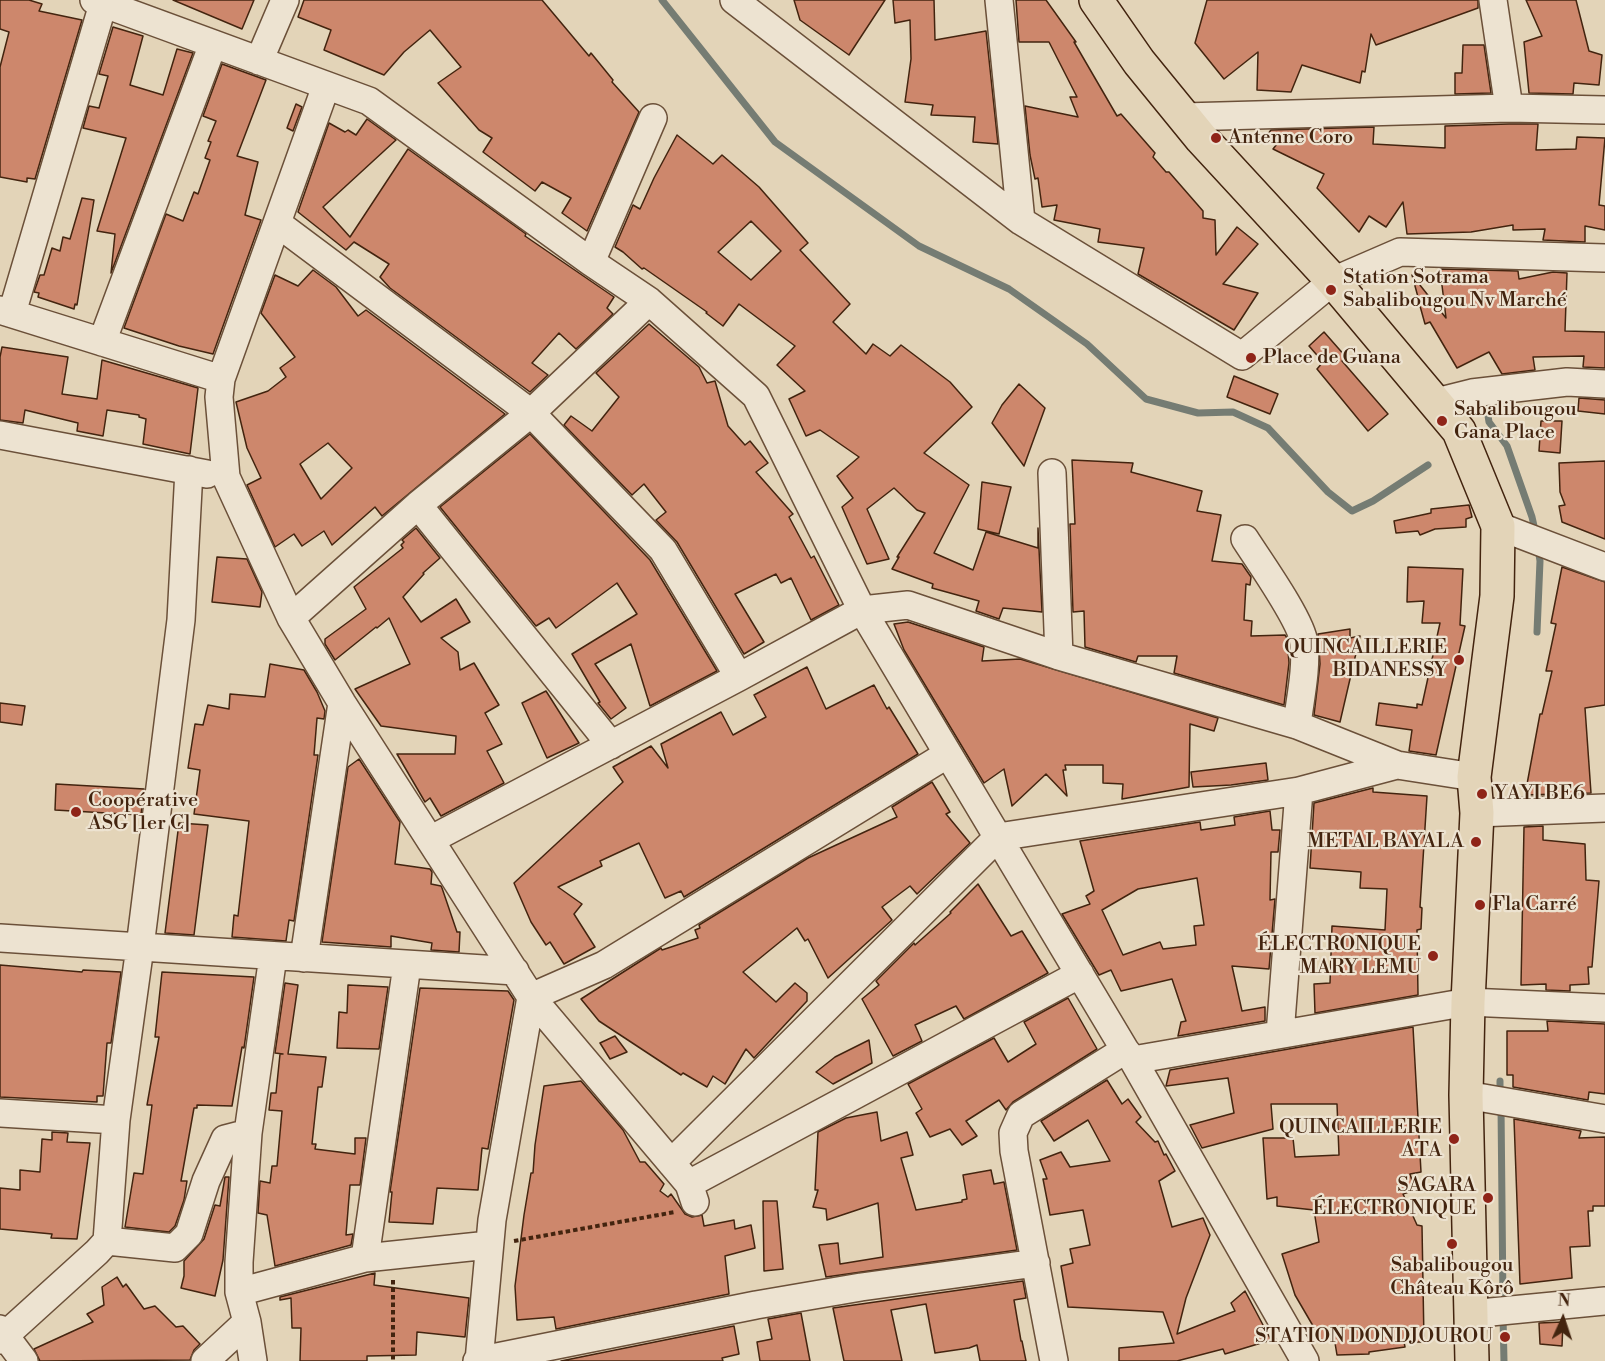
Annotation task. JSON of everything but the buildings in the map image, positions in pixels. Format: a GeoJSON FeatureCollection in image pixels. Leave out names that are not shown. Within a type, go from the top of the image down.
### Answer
{"type":"FeatureCollection","features":[{"type":"Feature","properties":{"kind":"main road"},"geometry":{"type":"LineString","coordinates":[[1096,0],[1139,62],[1184,117],[1333,280],[1459,431],[1498,526],[1497,596],[1474,777],[1477,813],[1466,1095],[1472,1361]]}},
{"type":"Feature","properties":{"kind":"street"},"geometry":{"type":"LineString","coordinates":[[259,61],[285,0]]}},
{"type":"Feature","properties":{"kind":"street"},"geometry":{"type":"LineString","coordinates":[[734,0],[1021,221],[1242,356],[1333,280],[1400,252],[1605,258]]}},
{"type":"Feature","properties":{"kind":"street"},"geometry":{"type":"LineString","coordinates":[[999,0],[1021,221]]}},
{"type":"Feature","properties":{"kind":"street"},"geometry":{"type":"LineString","coordinates":[[1493,0],[1509,108]]}},
{"type":"Feature","properties":{"kind":"street"},"geometry":{"type":"LineString","coordinates":[[220,379],[6,311],[98,2],[153,10],[213,44],[369,101],[591,262],[649,301],[756,396],[862,610],[1129,1055],[1305,1361]]}},
{"type":"Feature","properties":{"kind":"street"},"geometry":{"type":"LineString","coordinates":[[102,342],[213,44]]}},
{"type":"Feature","properties":{"kind":"street"},"geometry":{"type":"LineString","coordinates":[[326,86],[220,379],[219,397],[226,477],[291,618],[342,703],[531,997],[670,1163],[692,1193],[1080,974]]}},
{"type":"Feature","properties":{"kind":"street"},"geometry":{"type":"LineString","coordinates":[[1184,117],[1509,108],[1605,110]]}},
{"type":"Feature","properties":{"kind":"street"},"geometry":{"type":"LineString","coordinates":[[591,262],[653,118]]}},
{"type":"Feature","properties":{"kind":"street"},"geometry":{"type":"LineString","coordinates":[[277,223],[531,413],[663,550],[739,677]]}},
{"type":"Feature","properties":{"kind":"street"},"geometry":{"type":"LineString","coordinates":[[291,618],[418,505],[531,413],[649,301]]}},
{"type":"Feature","properties":{"kind":"street"},"geometry":{"type":"LineString","coordinates":[[1436,402],[1472,393],[1568,382],[1605,384]]}},
{"type":"Feature","properties":{"kind":"street"},"geometry":{"type":"LineString","coordinates":[[0,435],[226,477]]}},
{"type":"Feature","properties":{"kind":"street"},"geometry":{"type":"LineString","coordinates":[[24,1361],[2,1335],[97,1252],[106,1240],[116,1120],[181,620],[189,470]]}},
{"type":"Feature","properties":{"kind":"street"},"geometry":{"type":"LineString","coordinates":[[1052,473],[1059,656]]}},
{"type":"Feature","properties":{"kind":"street"},"geometry":{"type":"LineString","coordinates":[[418,505],[611,745]]}},
{"type":"Feature","properties":{"kind":"street"},"geometry":{"type":"LineString","coordinates":[[1498,526],[1605,567]]}},
{"type":"Feature","properties":{"kind":"street"},"geometry":{"type":"LineString","coordinates":[[1245,539],[1297,622],[1304,640],[1297,725]]}},
{"type":"Feature","properties":{"kind":"street"},"geometry":{"type":"LineString","coordinates":[[430,840],[862,610],[908,605],[1059,656],[1297,725],[1397,765],[1474,777]]}},
{"type":"Feature","properties":{"kind":"street"},"geometry":{"type":"LineString","coordinates":[[304,958],[342,703]]}},
{"type":"Feature","properties":{"kind":"street"},"geometry":{"type":"LineString","coordinates":[[531,997],[604,965],[948,754]]}},
{"type":"Feature","properties":{"kind":"street"},"geometry":{"type":"LineString","coordinates":[[670,1163],[998,837],[1299,791],[1397,765]]}},
{"type":"Feature","properties":{"kind":"street"},"geometry":{"type":"LineString","coordinates":[[1280,1034],[1299,791]]}},
{"type":"Feature","properties":{"kind":"street"},"geometry":{"type":"LineString","coordinates":[[1477,813],[1605,808]]}},
{"type":"Feature","properties":{"kind":"street"},"geometry":{"type":"LineString","coordinates":[[0,939],[515,971]]}},
{"type":"Feature","properties":{"kind":"street"},"geometry":{"type":"LineString","coordinates":[[253,1361],[239,1292],[248,1133],[273,956]]}},
{"type":"Feature","properties":{"kind":"street"},"geometry":{"type":"LineString","coordinates":[[365,1258],[407,965]]}},
{"type":"Feature","properties":{"kind":"street"},"geometry":{"type":"LineString","coordinates":[[531,997],[494,1208],[478,1361],[768,1303],[861,1287],[1036,1263]]}},
{"type":"Feature","properties":{"kind":"street"},"geometry":{"type":"LineString","coordinates":[[1054,1361],[1014,1151],[1013,1133],[1021,1116],[1129,1055],[1280,1034],[1468,1002],[1605,1008]]}},
{"type":"Feature","properties":{"kind":"street"},"geometry":{"type":"LineString","coordinates":[[1466,1095],[1605,1119]]}},
{"type":"Feature","properties":{"kind":"street"},"geometry":{"type":"LineString","coordinates":[[0,1113],[116,1120]]}},
{"type":"Feature","properties":{"kind":"street"},"geometry":{"type":"LineString","coordinates":[[106,1240],[175,1248],[189,1234],[206,1181],[225,1139],[248,1133]]}},
{"type":"Feature","properties":{"kind":"street"},"geometry":{"type":"LineString","coordinates":[[239,1292],[365,1258],[489,1245]]}},
{"type":"Feature","properties":{"kind":"street"},"geometry":{"type":"LineString","coordinates":[[1470,1314],[1605,1301]]}},
{"type":"Feature","properties":{"kind":"street"},"geometry":{"type":"LineString","coordinates":[[205,1361],[247,1323]]}},
{"type":"Feature","properties":{"kind":"path"},"geometry":{"type":"LineString","coordinates":[[489,1245],[688,1210],[692,1207],[692,1193]]}},
{"type":"Feature","properties":{"kind":"path"},"geometry":{"type":"LineString","coordinates":[[393,1255],[393,1361]]}},
{"type":"Feature","properties":{"kind":"waterway"},"geometry":{"type":"LineString","coordinates":[[662,0],[775,142],[919,246],[1009,289],[1087,344],[1146,399],[1198,413],[1233,412],[1268,428],[1328,492],[1352,511],[1373,501],[1428,465]]}},
{"type":"Feature","properties":{"kind":"waterway"},"geometry":{"type":"LineString","coordinates":[[1491,399],[1486,403],[1489,422],[1507,446],[1536,535]]}},
{"type":"Feature","properties":{"kind":"waterway"},"geometry":{"type":"LineString","coordinates":[[1537,632],[1540,561],[1538,548]]}},
{"type":"Feature","properties":{"kind":"waterway"},"geometry":{"type":"LineString","coordinates":[[1500,1081],[1500,1094]]}},
{"type":"Feature","properties":{"kind":"waterway"},"geometry":{"type":"LineString","coordinates":[[1501,1106],[1503,1304]]}},
{"type":"Feature","properties":{"kind":"waterway"},"geometry":{"type":"LineString","coordinates":[[1503,1316],[1504,1361]]}},
{"type":"Feature","properties":{"kind":"place","name":"Antenne Coro"},"geometry":{"type":"Point","coordinates":[1216,138]}},
{"type":"Feature","properties":{"kind":"place","name":"Station Sotrama Sabalibougou Nv Marché"},"geometry":{"type":"Point","coordinates":[1331,290]}},
{"type":"Feature","properties":{"kind":"place","name":"Place de Guana"},"geometry":{"type":"Point","coordinates":[1251,358]}},
{"type":"Feature","properties":{"kind":"place","name":"Sabalibougou Gana Place"},"geometry":{"type":"Point","coordinates":[1442,421]}},
{"type":"Feature","properties":{"kind":"place","name":"QUINCAILLERIE BIDANESSY"},"geometry":{"type":"Point","coordinates":[1459,660]}},
{"type":"Feature","properties":{"kind":"place","name":"YAYI BE6"},"geometry":{"type":"Point","coordinates":[1482,794]}},
{"type":"Feature","properties":{"kind":"place","name":"Coopérative ASG [1er C]"},"geometry":{"type":"Point","coordinates":[76,812]}},
{"type":"Feature","properties":{"kind":"place","name":"METAL BAYALA"},"geometry":{"type":"Point","coordinates":[1476,842]}},
{"type":"Feature","properties":{"kind":"place","name":"Fla Carré"},"geometry":{"type":"Point","coordinates":[1480,905]}},
{"type":"Feature","properties":{"kind":"place","name":"ÉLECTRONIQUE MARY LEMU"},"geometry":{"type":"Point","coordinates":[1433,956]}},
{"type":"Feature","properties":{"kind":"place","name":"QUINCAILLERIE ATA"},"geometry":{"type":"Point","coordinates":[1454,1139]}},
{"type":"Feature","properties":{"kind":"place","name":"SAGARA ÉLECTRONIQUE"},"geometry":{"type":"Point","coordinates":[1488,1198]}},
{"type":"Feature","properties":{"kind":"place","name":"Sabalibougou Château Kôrô"},"geometry":{"type":"Point","coordinates":[1452,1244]}},
{"type":"Feature","properties":{"kind":"place","name":"STATION DONDJOUROU"},"geometry":{"type":"Point","coordinates":[1505,1337]}}]}
